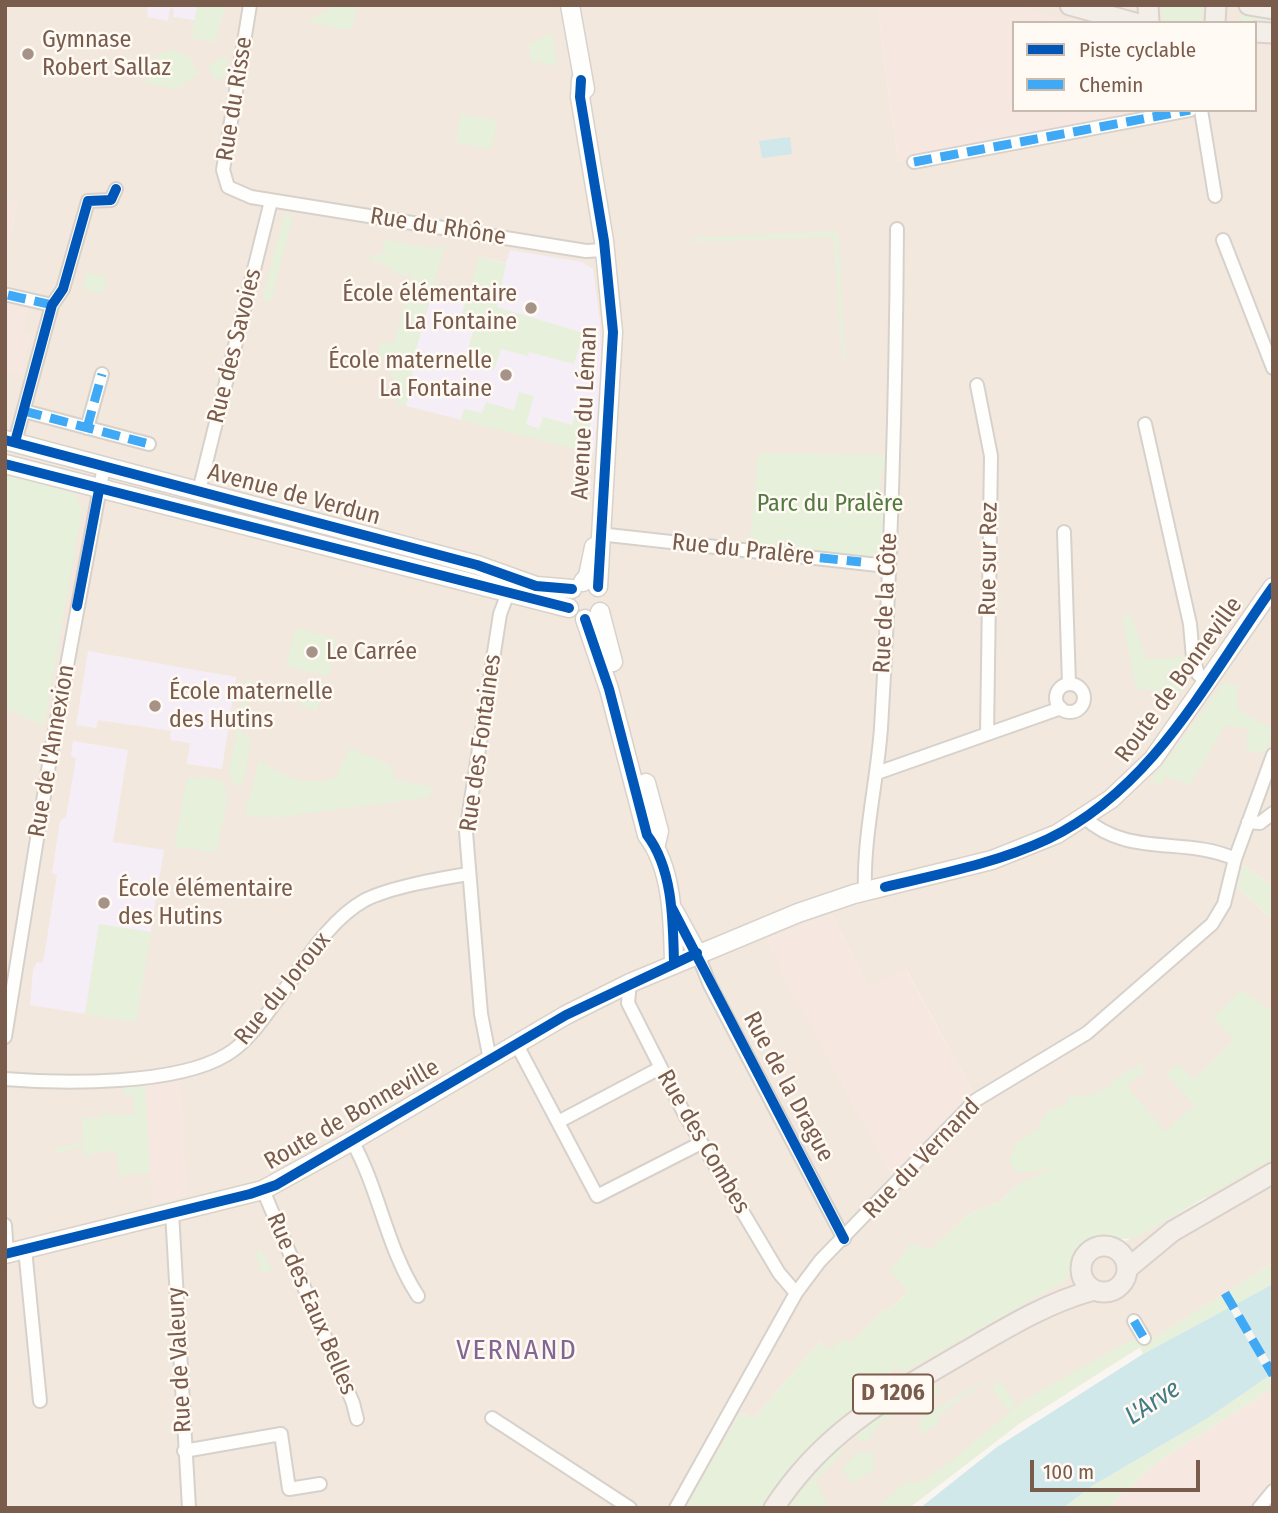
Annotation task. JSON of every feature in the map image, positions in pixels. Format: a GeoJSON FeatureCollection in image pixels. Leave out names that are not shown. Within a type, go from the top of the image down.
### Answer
{"type":"FeatureCollection","features":[{"type":"Feature","properties":{"kind":"main road"},"geometry":{"type":"LineString","coordinates":[[1069,5],[1128,21]]}},
{"type":"Feature","properties":{"kind":"main road"},"geometry":{"type":"LineString","coordinates":[[1249,5],[1273,9]]}},
{"type":"Feature","properties":{"kind":"main road","name":"D 1206"},"geometry":{"type":"LineString","coordinates":[[774,1508],[814,1455],[856,1417],[1037,1310],[1094,1290],[1108,1292],[1118,1287],[1123,1260],[1273,1172]]}},
{"type":"Feature","properties":{"kind":"main road","name":"D 1206"},"geometry":{"type":"LineString","coordinates":[[1037,1310],[1081,1270],[1083,1257],[1093,1248],[1107,1246],[1123,1260]]}},
{"type":"Feature","properties":{"kind":"main road"},"geometry":{"type":"LineString","coordinates":[[1081,1270],[1085,1282],[1094,1290]]}},
{"type":"Feature","properties":{"kind":"street","name":"Rue du Risse"},"geometry":{"type":"LineString","coordinates":[[250,5],[223,173],[228,187],[235,192],[271,201]]}},
{"type":"Feature","properties":{"kind":"street","name":"Avenue du Léman"},"geometry":{"type":"LineString","coordinates":[[570,5],[581,80],[587,95],[606,229],[604,246],[613,363],[599,534],[603,547],[584,586]]}},
{"type":"Feature","properties":{"kind":"street"},"geometry":{"type":"LineString","coordinates":[[914,162],[1179,112]]}},
{"type":"Feature","properties":{"kind":"street"},"geometry":{"type":"LineString","coordinates":[[1201,112],[1215,196]]}},
{"type":"Feature","properties":{"kind":"street"},"geometry":{"type":"LineString","coordinates":[[10,441],[24,411],[52,306],[63,289],[88,201],[111,200],[116,189]]}},
{"type":"Feature","properties":{"kind":"street","name":"Rue du Rhône"},"geometry":{"type":"LineString","coordinates":[[271,201],[586,251],[604,246]]}},
{"type":"Feature","properties":{"kind":"street","name":"Rue des Savoies"},"geometry":{"type":"LineString","coordinates":[[198,491],[271,201]]}},
{"type":"Feature","properties":{"kind":"street","name":"Rue de la Côte"},"geometry":{"type":"LineString","coordinates":[[865,892],[868,830],[877,773],[895,420],[897,229]]}},
{"type":"Feature","properties":{"kind":"street"},"geometry":{"type":"LineString","coordinates":[[1223,240],[1273,368]]}},
{"type":"Feature","properties":{"kind":"street"},"geometry":{"type":"LineString","coordinates":[[8,295],[52,306]]}},
{"type":"Feature","properties":{"kind":"street"},"geometry":{"type":"LineString","coordinates":[[87,428],[102,374]]}},
{"type":"Feature","properties":{"kind":"street","name":"Rue sur Rez"},"geometry":{"type":"LineString","coordinates":[[977,385],[991,456],[987,734]]}},
{"type":"Feature","properties":{"kind":"street"},"geometry":{"type":"LineString","coordinates":[[24,411],[149,444]]}},
{"type":"Feature","properties":{"kind":"street"},"geometry":{"type":"LineString","coordinates":[[1145,424],[1190,624],[1193,658],[1198,674],[1207,683]]}},
{"type":"Feature","properties":{"kind":"street","name":"Avenue de Verdun"},"geometry":{"type":"LineString","coordinates":[[10,441],[477,565],[532,584],[584,586]]}},
{"type":"Feature","properties":{"kind":"street","name":"Avenue de Verdun"},"geometry":{"type":"LineString","coordinates":[[5,464],[99,490],[136,495],[569,608]]}},
{"type":"Feature","properties":{"kind":"street","name":"Rue de l'Annexion"},"geometry":{"type":"LineString","coordinates":[[5,1037],[33,859],[104,466]]}},
{"type":"Feature","properties":{"kind":"street"},"geometry":{"type":"LineString","coordinates":[[1063,532],[1069,684]]}},
{"type":"Feature","properties":{"kind":"street","name":"Rue du Pralère"},"geometry":{"type":"LineString","coordinates":[[599,534],[887,566]]}},
{"type":"Feature","properties":{"kind":"street"},"geometry":{"type":"LineString","coordinates":[[593,616],[575,616],[569,608],[567,599],[584,586],[604,599],[593,616],[647,835],[656,844],[672,908],[674,963]]}},
{"type":"Feature","properties":{"kind":"street","name":"Route de Bonneville"},"geometry":{"type":"LineString","coordinates":[[12,1252],[263,1190],[589,1002],[674,963],[798,913],[865,892],[1001,857],[1057,834],[1127,785],[1153,759],[1273,587]]}},
{"type":"Feature","properties":{"kind":"street","name":"Rue des Fontaines"},"geometry":{"type":"LineString","coordinates":[[490,1060],[483,1032],[468,874],[469,803],[500,614],[508,593]]}},
{"type":"Feature","properties":{"kind":"street"},"geometry":{"type":"LineString","coordinates":[[1061,708],[1058,693],[1069,684]]}},
{"type":"Feature","properties":{"kind":"street"},"geometry":{"type":"LineString","coordinates":[[877,773],[1061,708],[1073,711],[1083,703],[1082,690],[1069,684]]}},
{"type":"Feature","properties":{"kind":"street","name":"Rue du Vernand"},"geometry":{"type":"LineString","coordinates":[[676,1508],[796,1293],[820,1262],[976,1100],[1087,1034],[1193,944],[1220,913],[1235,859],[1273,755]]}},
{"type":"Feature","properties":{"kind":"street"},"geometry":{"type":"LineString","coordinates":[[1248,822],[1260,823],[1273,813]]}},
{"type":"Feature","properties":{"kind":"street"},"geometry":{"type":"LineString","coordinates":[[1084,817],[1102,831],[1127,841],[1215,851],[1235,859]]}},
{"type":"Feature","properties":{"kind":"street","name":"Rue du Joroux"},"geometry":{"type":"LineString","coordinates":[[5,1079],[128,1078],[187,1069],[215,1060],[246,1040],[328,933],[348,912],[380,895],[468,874]]}},
{"type":"Feature","properties":{"kind":"street"},"geometry":{"type":"LineString","coordinates":[[672,908],[697,953]]}},
{"type":"Feature","properties":{"kind":"street","name":"Rue de la Drague"},"geometry":{"type":"LineString","coordinates":[[697,953],[710,985],[844,1239]]}},
{"type":"Feature","properties":{"kind":"street","name":"Rue des Combes"},"geometry":{"type":"LineString","coordinates":[[630,983],[628,1003],[660,1068],[701,1143],[779,1273],[796,1293]]}},
{"type":"Feature","properties":{"kind":"street"},"geometry":{"type":"LineString","coordinates":[[517,1045],[597,1196],[701,1143]]}},
{"type":"Feature","properties":{"kind":"street"},"geometry":{"type":"LineString","coordinates":[[558,1122],[660,1068]]}},
{"type":"Feature","properties":{"kind":"street"},"geometry":{"type":"LineString","coordinates":[[352,1141],[373,1183],[396,1256],[418,1296]]}},
{"type":"Feature","properties":{"kind":"street","name":"Rue des Eaux Belles"},"geometry":{"type":"LineString","coordinates":[[263,1190],[354,1403],[357,1419]]}},
{"type":"Feature","properties":{"kind":"street","name":"Rue de Valeury"},"geometry":{"type":"LineString","coordinates":[[172,1212],[189,1508]]}},
{"type":"Feature","properties":{"kind":"street"},"geometry":{"type":"LineString","coordinates":[[5,1225],[40,1401]]}},
{"type":"Feature","properties":{"kind":"street"},"geometry":{"type":"LineString","coordinates":[[1134,1321],[1144,1338]]}},
{"type":"Feature","properties":{"kind":"street"},"geometry":{"type":"LineString","coordinates":[[492,1418],[630,1508]]}},
{"type":"Feature","properties":{"kind":"street"},"geometry":{"type":"LineString","coordinates":[[184,1451],[281,1434],[289,1489],[320,1484]]}},
{"type":"Feature","properties":{"kind":"street"},"geometry":{"type":"LineString","coordinates":[[1259,1508],[1273,1491]]}},
{"type":"Feature","properties":{"kind":"street"},"geometry":{"type":"LineString","coordinates":[[1269,1508],[1273,1504]]}},
{"type":"Feature","properties":{"kind":"shaded area"},"geometry":{"type":"Polygon","coordinates":[[[5,5],[877,5],[898,161],[1157,112],[1257,112],[1257,21],[1080,21],[1052,17],[1012,5],[1273,5],[1273,887],[1243,865],[1237,887],[1273,920],[1273,1263],[1020,1423],[909,1508],[5,1508],[5,371],[20,374],[30,334],[22,332],[31,295],[5,287],[5,254],[18,203],[5,200],[5,5]],[[832,915],[768,939],[785,978],[894,1178],[976,1098],[906,969],[869,988],[832,915]],[[185,1162],[152,1204],[187,1195],[185,1162]],[[1077,1167],[1017,1185],[999,1202],[969,1214],[930,1251],[908,1292],[888,1311],[884,1309],[850,1344],[830,1351],[820,1342],[754,1418],[740,1413],[704,1478],[891,1377],[889,1373],[896,1366],[905,1371],[1066,1280],[1071,1273],[1078,1246],[1088,1239],[1096,1236],[1126,1241],[1207,1198],[1077,1167]]]}},
{"type":"Feature","properties":{"kind":"shaded area"},"geometry":{"type":"Polygon","coordinates":[[[142,5],[225,5],[215,42],[192,38],[195,20],[173,17],[174,9],[170,8],[168,21],[147,17],[148,8],[142,5]]]}},
{"type":"Feature","properties":{"kind":"shaded area"},"geometry":{"type":"Polygon","coordinates":[[[877,5],[1012,5],[1052,17],[1080,21],[1012,21],[1012,112],[1157,112],[898,161],[877,5]]]}},
{"type":"Feature","properties":{"kind":"shaded area"},"geometry":{"type":"Polygon","coordinates":[[[5,200],[18,203],[5,254],[5,200]]]}},
{"type":"Feature","properties":{"kind":"shaded area"},"geometry":{"type":"Polygon","coordinates":[[[510,250],[582,262],[593,269],[600,321],[601,371],[594,453],[406,406],[413,380],[411,366],[433,291],[468,299],[479,257],[506,263],[510,250]]]}},
{"type":"Feature","properties":{"kind":"shaded area"},"geometry":{"type":"Polygon","coordinates":[[[5,287],[31,295],[22,332],[30,334],[20,375],[5,371],[5,287]]]}},
{"type":"Feature","properties":{"kind":"shaded area","name":"École maternelle des Hutins"},"geometry":{"type":"Polygon","coordinates":[[[88,651],[236,677],[222,769],[187,764],[190,743],[170,740],[171,731],[98,720],[96,728],[76,725],[88,651]]]}},
{"type":"Feature","properties":{"kind":"shaded area","name":"École élémentaire des Hutins"},"geometry":{"type":"Polygon","coordinates":[[[73,741],[128,750],[113,842],[164,850],[136,1022],[30,1005],[33,970],[37,962],[43,963],[57,875],[52,873],[60,821],[66,817],[76,758],[71,756],[73,741]]]}},
{"type":"Feature","properties":{"kind":"shaded area"},"geometry":{"type":"Polygon","coordinates":[[[832,915],[869,988],[905,968],[976,1098],[894,1178],[784,978],[768,939],[832,915]]]}},
{"type":"Feature","properties":{"kind":"shaded area"},"geometry":{"type":"Polygon","coordinates":[[[180,1079],[188,1195],[152,1204],[145,1086],[180,1079]]]}},
{"type":"Feature","properties":{"kind":"shaded area"},"geometry":{"type":"Polygon","coordinates":[[[1273,1388],[1273,1508],[1107,1508],[1159,1461],[1273,1388]]]}},
{"type":"Feature","properties":{"kind":"green space"},"geometry":{"type":"Polygon","coordinates":[[[197,5],[225,5],[215,42],[192,38],[197,5]]]}},
{"type":"Feature","properties":{"kind":"green space"},"geometry":{"type":"Polygon","coordinates":[[[336,5],[356,7],[353,27],[347,30],[307,22],[336,5]]]}},
{"type":"Feature","properties":{"kind":"green space"},"geometry":{"type":"Polygon","coordinates":[[[1161,5],[1203,5],[1202,21],[1162,21],[1161,5]]]}},
{"type":"Feature","properties":{"kind":"green space"},"geometry":{"type":"Polygon","coordinates":[[[1240,13],[1273,19],[1273,26],[1257,25],[1257,21],[1239,21],[1240,13]]]}},
{"type":"Feature","properties":{"kind":"green space"},"geometry":{"type":"Polygon","coordinates":[[[552,33],[557,66],[531,61],[529,44],[552,33]]]}},
{"type":"Feature","properties":{"kind":"green space"},"geometry":{"type":"Polygon","coordinates":[[[173,50],[189,56],[198,74],[177,89],[145,83],[158,54],[173,50]]]}},
{"type":"Feature","properties":{"kind":"green space"},"geometry":{"type":"Polygon","coordinates":[[[221,57],[229,58],[226,76],[216,80],[208,67],[221,57]]]}},
{"type":"Feature","properties":{"kind":"green space"},"geometry":{"type":"Polygon","coordinates":[[[460,114],[497,120],[492,149],[456,143],[460,114]]]}},
{"type":"Feature","properties":{"kind":"green space"},"geometry":{"type":"Polygon","coordinates":[[[284,215],[293,215],[271,302],[262,300],[284,215]]]}},
{"type":"Feature","properties":{"kind":"green space"},"geometry":{"type":"Polygon","coordinates":[[[838,231],[845,359],[842,359],[833,237],[692,242],[692,238],[838,231]]]}},
{"type":"Feature","properties":{"kind":"green space"},"geometry":{"type":"Polygon","coordinates":[[[385,240],[435,249],[445,244],[411,366],[413,380],[406,406],[397,404],[396,385],[378,350],[380,342],[394,343],[412,272],[403,277],[384,264],[369,261],[370,257],[382,253],[385,240]]]}},
{"type":"Feature","properties":{"kind":"green space"},"geometry":{"type":"Polygon","coordinates":[[[479,257],[506,264],[497,307],[583,333],[574,364],[529,352],[528,356],[501,349],[494,370],[465,362],[476,320],[461,316],[479,257]]]}},
{"type":"Feature","properties":{"kind":"green space"},"geometry":{"type":"Polygon","coordinates":[[[87,272],[107,277],[102,294],[82,289],[87,272]]]}},
{"type":"Feature","properties":{"kind":"green space"},"geometry":{"type":"Polygon","coordinates":[[[519,392],[534,396],[526,424],[539,429],[543,417],[572,425],[577,408],[592,412],[587,452],[461,420],[464,409],[482,413],[486,402],[514,410],[519,392]]]}},
{"type":"Feature","properties":{"kind":"green space","name":"Parc du Pralère"},"geometry":{"type":"Polygon","coordinates":[[[758,453],[889,455],[888,471],[881,471],[880,490],[885,497],[881,561],[749,547],[758,453]]]}},
{"type":"Feature","properties":{"kind":"green space"},"geometry":{"type":"Polygon","coordinates":[[[5,472],[74,491],[82,510],[44,726],[5,708],[5,472]]]}},
{"type":"Feature","properties":{"kind":"green space"},"geometry":{"type":"Polygon","coordinates":[[[1131,614],[1146,659],[1184,657],[1185,685],[1182,693],[1136,689],[1122,617],[1131,614]]]}},
{"type":"Feature","properties":{"kind":"green space","name":"Le Carrée"},"geometry":{"type":"Polygon","coordinates":[[[295,628],[337,639],[328,676],[286,666],[295,628]]]}},
{"type":"Feature","properties":{"kind":"green space"},"geometry":{"type":"Polygon","coordinates":[[[247,679],[252,680],[242,732],[251,738],[244,780],[239,786],[233,784],[229,772],[247,679]]]}},
{"type":"Feature","properties":{"kind":"green space"},"geometry":{"type":"Polygon","coordinates":[[[306,681],[325,683],[317,711],[300,706],[306,681]]]}},
{"type":"Feature","properties":{"kind":"green space"},"geometry":{"type":"Polygon","coordinates":[[[1224,682],[1237,685],[1237,709],[1273,729],[1266,753],[1246,750],[1248,728],[1225,726],[1190,785],[1165,776],[1161,785],[1151,781],[1224,682]]]}},
{"type":"Feature","properties":{"kind":"green space"},"geometry":{"type":"Polygon","coordinates":[[[350,748],[390,765],[396,780],[433,787],[429,797],[275,818],[245,815],[259,760],[295,779],[324,781],[335,778],[350,748]]]}},
{"type":"Feature","properties":{"kind":"green space"},"geometry":{"type":"Polygon","coordinates":[[[205,777],[223,781],[228,799],[216,853],[174,846],[187,778],[205,777]]]}},
{"type":"Feature","properties":{"kind":"green space"},"geometry":{"type":"Polygon","coordinates":[[[1243,865],[1273,887],[1273,920],[1237,887],[1243,865]]]}},
{"type":"Feature","properties":{"kind":"green space"},"geometry":{"type":"Polygon","coordinates":[[[99,924],[151,932],[136,1022],[85,1014],[99,924]]]}},
{"type":"Feature","properties":{"kind":"green space"},"geometry":{"type":"Polygon","coordinates":[[[1241,990],[1273,1012],[1273,1158],[1139,1236],[1087,1241],[1078,1246],[1071,1273],[1066,1280],[904,1372],[896,1366],[889,1373],[894,1382],[856,1408],[822,1437],[791,1470],[764,1508],[685,1508],[740,1413],[754,1418],[820,1342],[830,1350],[843,1338],[850,1343],[884,1309],[888,1311],[908,1292],[890,1271],[911,1243],[930,1250],[969,1214],[999,1202],[1017,1185],[1054,1168],[1022,1173],[1014,1171],[1009,1159],[1016,1143],[1041,1126],[1039,1123],[1046,1117],[1044,1114],[1067,1103],[1065,1100],[1074,1095],[1076,1098],[1085,1094],[1086,1097],[1113,1085],[1113,1080],[1141,1063],[1144,1073],[1126,1085],[1165,1131],[1194,1105],[1166,1074],[1178,1064],[1195,1079],[1234,1040],[1213,1017],[1241,990]]]}},
{"type":"Feature","properties":{"kind":"green space"},"geometry":{"type":"Polygon","coordinates":[[[145,1086],[150,1172],[119,1176],[117,1155],[113,1150],[87,1155],[85,1161],[82,1147],[55,1153],[55,1147],[83,1144],[82,1118],[103,1117],[102,1112],[107,1111],[108,1116],[134,1114],[133,1094],[123,1094],[123,1088],[145,1086]]]}},
{"type":"Feature","properties":{"kind":"green space"},"geometry":{"type":"Polygon","coordinates":[[[258,1248],[270,1264],[271,1271],[258,1272],[260,1264],[255,1258],[258,1248]]]}},
{"type":"Feature","properties":{"kind":"green space"},"geometry":{"type":"Polygon","coordinates":[[[1273,1263],[1273,1284],[1143,1354],[1140,1347],[1020,1423],[909,1508],[877,1508],[904,1483],[923,1481],[951,1461],[1023,1401],[1123,1344],[1136,1339],[1141,1346],[1273,1263]]]}},
{"type":"Feature","properties":{"kind":"green space"},"geometry":{"type":"Polygon","coordinates":[[[1273,1373],[1273,1388],[1159,1461],[1107,1508],[1063,1508],[1092,1486],[1208,1418],[1273,1373]]]}},
{"type":"Feature","properties":{"kind":"green space"},"geometry":{"type":"Polygon","coordinates":[[[995,1374],[937,1417],[939,1423],[924,1433],[919,1429],[921,1418],[995,1374]]]}},
{"type":"Feature","properties":{"kind":"green space"},"geometry":{"type":"Polygon","coordinates":[[[932,1380],[940,1392],[881,1421],[867,1442],[858,1440],[856,1429],[932,1380]]]}},
{"type":"Feature","properties":{"kind":"green space"},"geometry":{"type":"Polygon","coordinates":[[[999,1380],[1016,1404],[1008,1411],[992,1389],[999,1380]]]}},
{"type":"Feature","properties":{"kind":"green space"},"geometry":{"type":"Polygon","coordinates":[[[839,1446],[842,1449],[846,1447],[816,1481],[829,1508],[787,1508],[839,1446]]]}},
{"type":"Feature","properties":{"kind":"green space"},"geometry":{"type":"Polygon","coordinates":[[[858,1452],[873,1453],[876,1458],[872,1461],[877,1467],[853,1484],[842,1469],[858,1452]]]}},
{"type":"Feature","properties":{"kind":"water"},"geometry":{"type":"Polygon","coordinates":[[[790,137],[792,154],[762,158],[759,141],[790,137]]]}},
{"type":"Feature","properties":{"kind":"water","name":"L'Arve"},"geometry":{"type":"Polygon","coordinates":[[[1273,1284],[1273,1373],[1208,1418],[1092,1486],[1063,1508],[920,1508],[997,1447],[1143,1354],[1273,1284]]]}},
{"type":"Feature","properties":{"kind":"pier"},"geometry":{"type":"Polygon","coordinates":[[[1234,1301],[1273,1367],[1270,1379],[1227,1304],[1234,1301]]]}},
{"type":"Feature","properties":{"kind":"marked path"},"geometry":{"type":"LineString","coordinates":[[914,162],[1179,112]]}},
{"type":"Feature","properties":{"kind":"marked path"},"geometry":{"type":"LineString","coordinates":[[8,295],[52,305]]}},
{"type":"Feature","properties":{"kind":"marked path"},"geometry":{"type":"LineString","coordinates":[[87,428],[102,374]]}},
{"type":"Feature","properties":{"kind":"marked path"},"geometry":{"type":"LineString","coordinates":[[24,411],[149,444]]}},
{"type":"Feature","properties":{"kind":"marked path"},"geometry":{"type":"LineString","coordinates":[[793,555],[861,562]]}},
{"type":"Feature","properties":{"kind":"marked path"},"geometry":{"type":"LineString","coordinates":[[1225,1293],[1273,1375]]}},
{"type":"Feature","properties":{"kind":"marked path"},"geometry":{"type":"LineString","coordinates":[[1134,1321],[1144,1338]]}},
{"type":"Feature","properties":{"kind":"cycle path"},"geometry":{"type":"LineString","coordinates":[[581,80],[580,97],[604,241],[613,332],[598,587]]}},
{"type":"Feature","properties":{"kind":"cycle path"},"geometry":{"type":"LineString","coordinates":[[15,442],[52,305],[63,289],[88,201],[111,200],[116,189]]}},
{"type":"Feature","properties":{"kind":"cycle path"},"geometry":{"type":"LineString","coordinates":[[5,440],[477,565],[536,586],[572,589]]}},
{"type":"Feature","properties":{"kind":"cycle path"},"geometry":{"type":"LineString","coordinates":[[5,464],[569,608]]}},
{"type":"Feature","properties":{"kind":"cycle path"},"geometry":{"type":"LineString","coordinates":[[77,606],[99,490]]}},
{"type":"Feature","properties":{"kind":"cycle path"},"geometry":{"type":"LineString","coordinates":[[885,887],[968,867],[1029,847],[1085,817],[1119,791],[1149,761],[1176,728],[1273,587]]}},
{"type":"Feature","properties":{"kind":"cycle path"},"geometry":{"type":"LineString","coordinates":[[585,619],[609,689],[647,835],[656,849],[667,879],[672,913],[674,963]]}},
{"type":"Feature","properties":{"kind":"cycle path"},"geometry":{"type":"LineString","coordinates":[[672,908],[844,1239]]}},
{"type":"Feature","properties":{"kind":"cycle path"},"geometry":{"type":"LineString","coordinates":[[5,1254],[250,1194],[276,1185],[566,1015],[697,953]]}},
{"type":"Feature","properties":{"kind":"place","name":"Gymnase Robert Sallaz"},"geometry":{"type":"Point","coordinates":[28,54]}},
{"type":"Feature","properties":{"kind":"place","name":"École élémentaire La Fontaine"},"geometry":{"type":"Point","coordinates":[531,308]}},
{"type":"Feature","properties":{"kind":"place","name":"École maternelle La Fontaine"},"geometry":{"type":"Point","coordinates":[506,375]}},
{"type":"Feature","properties":{"kind":"place","name":"Le Carrée"},"geometry":{"type":"Point","coordinates":[312,652]}},
{"type":"Feature","properties":{"kind":"place","name":"École maternelle des Hutins"},"geometry":{"type":"Point","coordinates":[155,706]}},
{"type":"Feature","properties":{"kind":"place","name":"École élémentaire des Hutins"},"geometry":{"type":"Point","coordinates":[104,903]}},
{"type":"Feature","properties":{"kind":"district","name":"VERNAND"},"geometry":{"type":"Point","coordinates":[517,1351]}}]}
